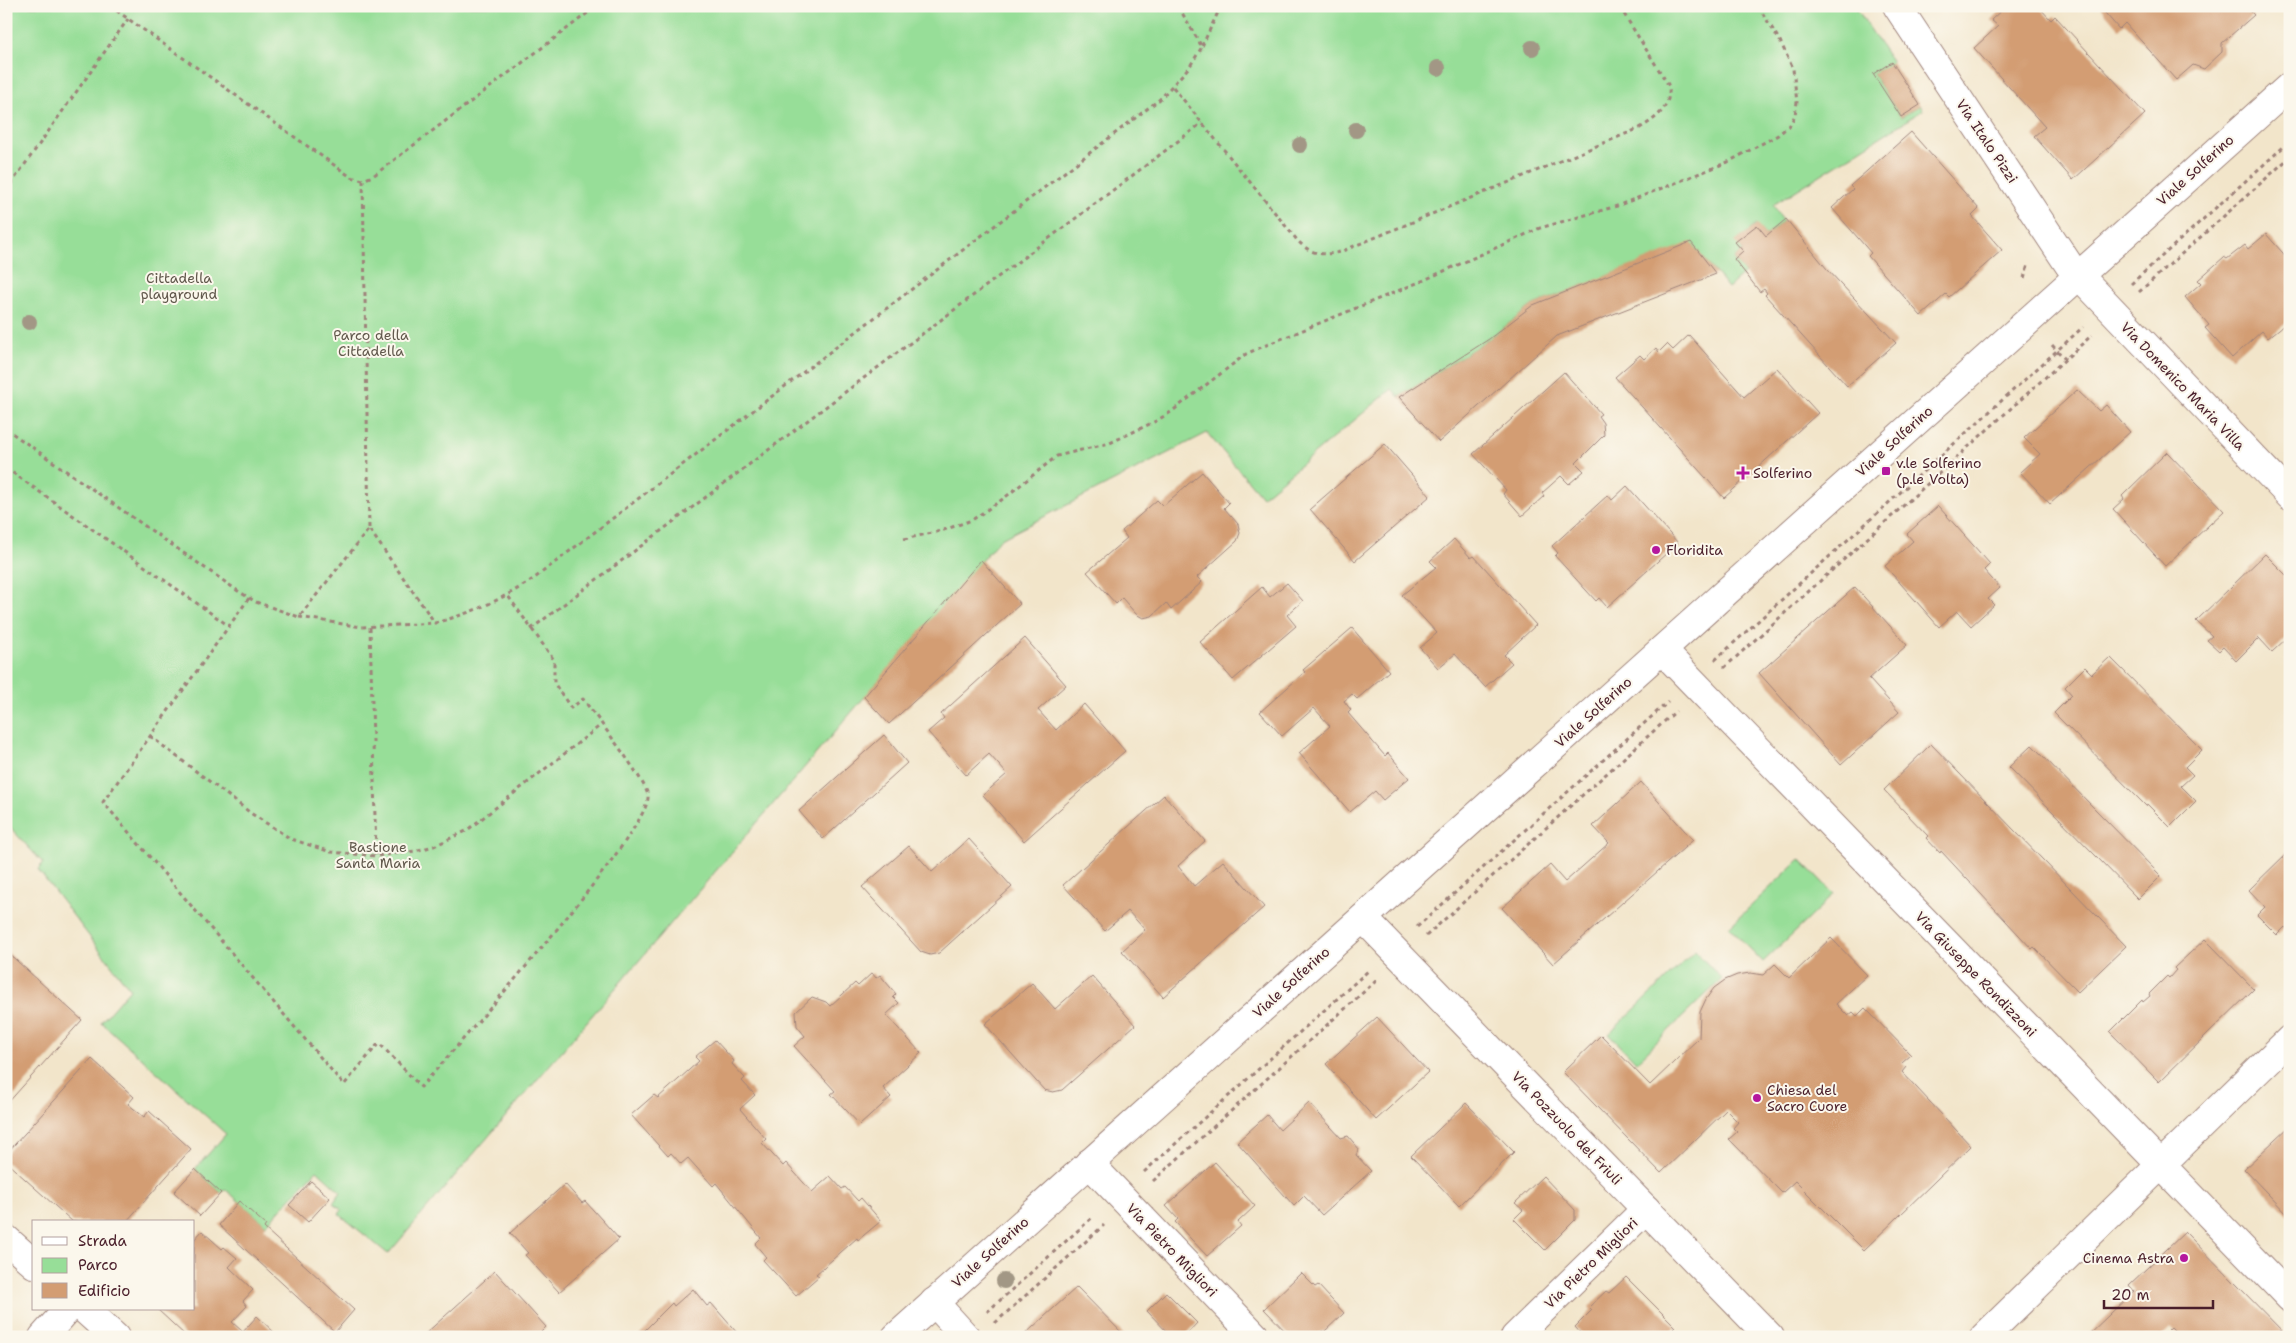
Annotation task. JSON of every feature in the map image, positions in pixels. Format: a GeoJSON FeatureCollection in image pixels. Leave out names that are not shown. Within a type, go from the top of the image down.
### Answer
{"type":"FeatureCollection","features":[{"type":"Feature","properties":{"kind":"street","name":"Via Italo Pizzi"},"geometry":{"type":"LineString","coordinates":[[1897,6],[2078,276]]}},
{"type":"Feature","properties":{"kind":"street","name":"Viale Solferino"},"geometry":{"type":"LineString","coordinates":[[896,1337],[2290,86]]}},
{"type":"Feature","properties":{"kind":"street","name":"Via Domenico Maria Villa"},"geometry":{"type":"LineString","coordinates":[[2078,276],[2290,496]]}},
{"type":"Feature","properties":{"kind":"street","name":"Via Giuseppe Rondizzoni"},"geometry":{"type":"LineString","coordinates":[[1662,650],[2290,1298]]}},
{"type":"Feature","properties":{"kind":"street","name":"Via Pozzuolo del Friuli"},"geometry":{"type":"LineString","coordinates":[[1363,918],[1770,1337]]}},
{"type":"Feature","properties":{"kind":"street"},"geometry":{"type":"LineString","coordinates":[[1984,1337],[2290,1039]]}},
{"type":"Feature","properties":{"kind":"street","name":"Via Pietro Migliori"},"geometry":{"type":"LineString","coordinates":[[1089,1163],[1256,1337]]}},
{"type":"Feature","properties":{"kind":"street","name":"Via Pietro Migliori"},"geometry":{"type":"LineString","coordinates":[[1515,1337],[1646,1209]]}},
{"type":"Feature","properties":{"kind":"street"},"geometry":{"type":"LineString","coordinates":[[6,1239],[32,1262]]}},
{"type":"Feature","properties":{"kind":"street"},"geometry":{"type":"LineString","coordinates":[[934,1302],[964,1335]]}},
{"type":"Feature","properties":{"kind":"street"},"geometry":{"type":"LineString","coordinates":[[43,1337],[67,1310]]}},
{"type":"Feature","properties":{"kind":"street"},"geometry":{"type":"LineString","coordinates":[[85,1310],[115,1337]]}},
{"type":"Feature","properties":{"kind":"path"},"geometry":{"type":"LineString","coordinates":[[110,6],[351,177],[363,180],[373,176],[597,6]]}},
{"type":"Feature","properties":{"kind":"path"},"geometry":{"type":"LineString","coordinates":[[1178,6],[1202,47]]}},
{"type":"Feature","properties":{"kind":"path"},"geometry":{"type":"LineString","coordinates":[[6,429],[249,598],[278,611],[339,625],[370,627],[434,623],[475,610],[507,595],[536,577],[1143,112],[1173,86],[1190,66],[1202,47],[1221,6]]}},
{"type":"Feature","properties":{"kind":"path"},"geometry":{"type":"LineString","coordinates":[[1173,86],[1304,248],[1315,253],[1328,254],[1340,252],[1640,128],[1652,121],[1667,105],[1670,96],[1669,86],[1619,6]]}},
{"type":"Feature","properties":{"kind":"path"},"geometry":{"type":"LineString","coordinates":[[904,539],[941,531],[972,520],[1003,499],[1057,456],[1110,443],[1156,422],[1246,354],[1258,348],[1413,285],[1540,228],[1616,206],[1728,162],[1778,135],[1790,125],[1795,115],[1797,102],[1792,69],[1780,41],[1758,6]]}},
{"type":"Feature","properties":{"kind":"path"},"geometry":{"type":"LineString","coordinates":[[6,191],[128,19]]}},
{"type":"Feature","properties":{"kind":"path"},"geometry":{"type":"LineString","coordinates":[[531,629],[1202,123]]}},
{"type":"Feature","properties":{"kind":"path"},"geometry":{"type":"LineString","coordinates":[[964,1335],[1123,1199],[1696,685],[2065,359],[2110,310],[2290,141]]}},
{"type":"Feature","properties":{"kind":"path"},"geometry":{"type":"LineString","coordinates":[[994,1324],[1123,1199],[1696,685],[2057,351],[2110,310],[2290,157]]}},
{"type":"Feature","properties":{"kind":"path"},"geometry":{"type":"LineString","coordinates":[[363,180],[369,529],[434,623]]}},
{"type":"Feature","properties":{"kind":"path"},"geometry":{"type":"LineString","coordinates":[[2021,282],[2029,268],[2028,258]]}},
{"type":"Feature","properties":{"kind":"path"},"geometry":{"type":"LineString","coordinates":[[2029,319],[2065,359]]}},
{"type":"Feature","properties":{"kind":"path"},"geometry":{"type":"LineString","coordinates":[[6,468],[229,626]]}},
{"type":"Feature","properties":{"kind":"path"},"geometry":{"type":"LineString","coordinates":[[299,617],[369,529]]}},
{"type":"Feature","properties":{"kind":"path"},"geometry":{"type":"LineString","coordinates":[[249,598],[103,802],[344,1085],[379,1043],[421,1087],[584,896],[646,810],[648,794],[644,785],[583,699],[571,708],[554,683],[554,660],[507,595]]}},
{"type":"Feature","properties":{"kind":"path"},"geometry":{"type":"LineString","coordinates":[[370,627],[376,856]]}},
{"type":"Feature","properties":{"kind":"path"},"geometry":{"type":"LineString","coordinates":[[150,736],[252,814],[291,839],[331,852],[376,856],[394,855],[425,848],[466,831],[601,724]]}},
{"type":"Feature","properties":{"kind":"green space","name":"Parco della Cittadella"},"geometry":{"type":"Polygon","coordinates":[[[6,6],[1855,6],[1892,62],[1873,74],[1901,117],[1920,105],[1923,110],[1773,205],[1783,221],[1766,236],[1756,225],[1736,242],[1743,251],[1734,259],[1745,273],[1728,288],[1691,243],[1533,305],[1489,339],[1399,397],[1392,389],[1262,497],[1207,433],[999,540],[388,1254],[339,1214],[342,1210],[333,1203],[341,1192],[317,1170],[266,1225],[225,1189],[221,1193],[195,1169],[226,1134],[101,1022],[130,989],[38,870],[43,863],[6,823],[6,6]]]}},
{"type":"Feature","properties":{"kind":"green space"},"geometry":{"type":"Polygon","coordinates":[[[1800,859],[1834,894],[1763,962],[1729,927],[1800,859]]]}},
{"type":"Feature","properties":{"kind":"green space"},"geometry":{"type":"Polygon","coordinates":[[[1695,951],[1722,979],[1636,1062],[1609,1034],[1695,951]]]}},
{"type":"Feature","properties":{"kind":"building"},"geometry":{"type":"Polygon","coordinates":[[[2006,6],[2038,6],[2051,20],[2055,16],[2145,114],[2073,180],[2034,136],[2045,127],[1974,48],[1998,26],[1991,20],[2006,6]]]}},
{"type":"Feature","properties":{"kind":"building"},"geometry":{"type":"Polygon","coordinates":[[[2099,6],[2246,6],[2254,15],[2222,43],[2222,52],[2204,69],[2193,65],[2176,80],[2125,23],[2119,29],[2099,6]]]}},
{"type":"Feature","properties":{"kind":"building"},"geometry":{"type":"Polygon","coordinates":[[[1892,62],[1920,105],[1901,117],[1873,74],[1892,62]]]}},
{"type":"Feature","properties":{"kind":"building"},"geometry":{"type":"Polygon","coordinates":[[[1911,132],[1979,209],[1972,216],[2002,250],[1949,297],[1946,294],[1921,316],[1868,256],[1871,253],[1832,208],[1853,189],[1850,186],[1911,132]]]}},
{"type":"Feature","properties":{"kind":"building"},"geometry":{"type":"Polygon","coordinates":[[[1786,219],[1827,269],[1896,343],[1847,386],[1765,295],[1767,293],[1764,289],[1760,292],[1734,259],[1743,251],[1735,242],[1757,225],[1766,236],[1786,219]]]}},
{"type":"Feature","properties":{"kind":"building"},"geometry":{"type":"Polygon","coordinates":[[[2266,234],[2290,261],[2290,293],[2287,296],[2290,299],[2290,320],[2268,338],[2262,331],[2232,358],[2205,328],[2209,325],[2185,297],[2201,283],[2198,280],[2224,257],[2227,259],[2245,245],[2248,249],[2266,234]]]}},
{"type":"Feature","properties":{"kind":"building"},"geometry":{"type":"Polygon","coordinates":[[[1691,242],[1716,274],[1557,336],[1439,442],[1399,397],[1489,339],[1533,305],[1691,242]]]}},
{"type":"Feature","properties":{"kind":"building"},"geometry":{"type":"Polygon","coordinates":[[[1689,335],[1744,397],[1777,368],[1818,413],[1724,498],[1615,377],[1640,355],[1644,359],[1656,348],[1659,352],[1667,344],[1673,350],[1689,335]]]}},
{"type":"Feature","properties":{"kind":"building"},"geometry":{"type":"Polygon","coordinates":[[[1564,372],[1601,414],[1598,416],[1603,423],[1604,435],[1576,463],[1584,471],[1569,484],[1561,476],[1542,493],[1544,496],[1522,516],[1503,494],[1506,490],[1473,454],[1564,372]]]}},
{"type":"Feature","properties":{"kind":"building"},"geometry":{"type":"Polygon","coordinates":[[[2077,390],[2099,411],[2106,405],[2130,432],[2050,504],[2020,472],[2040,454],[2024,438],[2077,390]]]}},
{"type":"Feature","properties":{"kind":"building"},"geometry":{"type":"Polygon","coordinates":[[[1385,444],[1430,496],[1355,561],[1310,509],[1385,444]]]}},
{"type":"Feature","properties":{"kind":"building"},"geometry":{"type":"Polygon","coordinates":[[[2167,452],[2224,511],[2165,566],[2113,509],[2124,499],[2122,496],[2167,452]]]}},
{"type":"Feature","properties":{"kind":"building"},"geometry":{"type":"Polygon","coordinates":[[[1202,472],[1229,503],[1224,508],[1238,524],[1240,533],[1237,541],[1197,577],[1202,582],[1171,610],[1166,603],[1152,616],[1143,618],[1136,614],[1122,598],[1116,604],[1087,572],[1127,538],[1122,531],[1157,500],[1163,506],[1202,472]]]}},
{"type":"Feature","properties":{"kind":"building"},"geometry":{"type":"Polygon","coordinates":[[[1627,486],[1678,543],[1607,607],[1599,598],[1596,601],[1555,556],[1558,553],[1552,546],[1608,495],[1612,500],[1627,486]]]}},
{"type":"Feature","properties":{"kind":"building"},"geometry":{"type":"Polygon","coordinates":[[[1938,506],[1990,564],[1984,570],[2000,588],[1988,599],[1994,605],[1971,626],[1957,611],[1939,627],[1885,566],[1913,541],[1907,534],[1938,506]]]}},
{"type":"Feature","properties":{"kind":"building"},"geometry":{"type":"Polygon","coordinates":[[[1454,539],[1471,558],[1474,556],[1536,625],[1504,655],[1512,663],[1485,687],[1455,654],[1438,668],[1420,648],[1437,633],[1402,595],[1436,567],[1430,561],[1454,539]]]}},
{"type":"Feature","properties":{"kind":"building"},"geometry":{"type":"Polygon","coordinates":[[[2265,554],[2290,579],[2290,635],[2272,652],[2259,638],[2236,661],[2223,647],[2219,651],[2207,640],[2212,636],[2196,621],[2265,554]]]}},
{"type":"Feature","properties":{"kind":"building"},"geometry":{"type":"Polygon","coordinates":[[[981,560],[1020,604],[889,724],[864,697],[981,560]]]}},
{"type":"Feature","properties":{"kind":"building"},"geometry":{"type":"Polygon","coordinates":[[[1287,583],[1303,601],[1287,615],[1296,626],[1233,680],[1200,642],[1262,587],[1270,597],[1287,583]]]}},
{"type":"Feature","properties":{"kind":"building"},"geometry":{"type":"Polygon","coordinates":[[[1855,587],[1907,645],[1869,679],[1899,712],[1841,765],[1759,673],[1855,587]]]}},
{"type":"Feature","properties":{"kind":"building"},"geometry":{"type":"Polygon","coordinates":[[[1352,628],[1389,671],[1357,699],[1352,694],[1344,701],[1351,710],[1348,713],[1385,756],[1388,753],[1409,778],[1383,800],[1375,791],[1350,812],[1299,753],[1330,726],[1314,708],[1282,736],[1260,712],[1305,672],[1303,670],[1352,628]]]}},
{"type":"Feature","properties":{"kind":"building"},"geometry":{"type":"Polygon","coordinates":[[[1025,638],[1066,685],[1038,710],[1056,730],[1084,704],[1125,751],[1024,841],[983,795],[1007,774],[989,754],[966,775],[928,732],[944,718],[941,714],[1025,638]]]}},
{"type":"Feature","properties":{"kind":"building"},"geometry":{"type":"Polygon","coordinates":[[[2110,657],[2202,750],[2185,767],[2193,775],[2181,786],[2196,801],[2170,827],[2147,804],[2146,806],[2054,713],[2072,695],[2065,687],[2085,667],[2092,674],[2110,657]]]}},
{"type":"Feature","properties":{"kind":"building"},"geometry":{"type":"Polygon","coordinates":[[[884,735],[907,763],[823,839],[799,811],[884,735]]]}},
{"type":"Feature","properties":{"kind":"building"},"geometry":{"type":"Polygon","coordinates":[[[1931,744],[2126,946],[2078,992],[2034,947],[2032,949],[1941,851],[1940,853],[1926,838],[1928,836],[1884,790],[1931,744]]]}},
{"type":"Feature","properties":{"kind":"building"},"geometry":{"type":"Polygon","coordinates":[[[2032,745],[2161,876],[2138,899],[2009,767],[2032,745]]]}},
{"type":"Feature","properties":{"kind":"building"},"geometry":{"type":"Polygon","coordinates":[[[1641,782],[1693,840],[1553,964],[1502,908],[1550,865],[1565,882],[1609,843],[1593,826],[1641,782]]]}},
{"type":"Feature","properties":{"kind":"building"},"geometry":{"type":"Polygon","coordinates":[[[1164,795],[1205,841],[1178,866],[1194,886],[1223,861],[1264,907],[1163,997],[1122,951],[1145,930],[1128,911],[1105,931],[1063,885],[1164,795]]]}},
{"type":"Feature","properties":{"kind":"building"},"geometry":{"type":"Polygon","coordinates":[[[969,839],[1012,887],[939,953],[930,955],[921,952],[862,887],[909,846],[932,872],[969,839]]]}},
{"type":"Feature","properties":{"kind":"building"},"geometry":{"type":"Polygon","coordinates":[[[2290,850],[2290,932],[2285,927],[2277,935],[2257,915],[2265,907],[2249,890],[2290,850]]]}},
{"type":"Feature","properties":{"kind":"building","name":"Chiesa del Sacro Cuore"},"geometry":{"type":"Polygon","coordinates":[[[1831,938],[1867,975],[1836,1004],[1848,1016],[1853,1012],[1857,1016],[1865,1008],[1911,1055],[1902,1063],[1906,1067],[1902,1072],[1971,1146],[1864,1250],[1795,1181],[1782,1193],[1729,1139],[1737,1132],[1733,1128],[1738,1122],[1726,1110],[1661,1173],[1563,1072],[1601,1035],[1650,1085],[1699,1038],[1700,1012],[1714,988],[1725,980],[1737,975],[1750,973],[1763,975],[1775,964],[1789,978],[1831,938]]]}},
{"type":"Feature","properties":{"kind":"building"},"geometry":{"type":"Polygon","coordinates":[[[2205,939],[2254,989],[2159,1082],[2110,1032],[2142,1000],[2143,1002],[2150,996],[2149,994],[2167,976],[2169,978],[2176,970],[2174,968],[2205,939]]]}},
{"type":"Feature","properties":{"kind":"building"},"geometry":{"type":"Polygon","coordinates":[[[6,951],[82,1020],[6,1105],[6,951]]]}},
{"type":"Feature","properties":{"kind":"building"},"geometry":{"type":"Polygon","coordinates":[[[872,973],[876,978],[880,975],[896,994],[893,997],[899,1003],[886,1015],[921,1053],[883,1088],[891,1097],[860,1125],[831,1094],[835,1091],[794,1046],[805,1036],[797,1026],[796,1012],[812,997],[826,1002],[830,1006],[855,983],[858,986],[872,973]]]}},
{"type":"Feature","properties":{"kind":"building"},"geometry":{"type":"Polygon","coordinates":[[[1092,976],[1135,1025],[1062,1090],[1053,1092],[1044,1090],[985,1024],[1032,983],[1055,1009],[1092,976]]]}},
{"type":"Feature","properties":{"kind":"building"},"geometry":{"type":"Polygon","coordinates":[[[1377,1017],[1428,1072],[1376,1120],[1326,1064],[1377,1017]]]}},
{"type":"Feature","properties":{"kind":"building"},"geometry":{"type":"Polygon","coordinates":[[[715,1040],[734,1061],[732,1064],[745,1078],[742,1081],[755,1095],[740,1109],[766,1139],[762,1143],[783,1166],[786,1163],[812,1192],[830,1176],[842,1189],[845,1187],[858,1201],[861,1198],[881,1221],[858,1240],[857,1238],[816,1274],[819,1276],[796,1296],[763,1260],[766,1257],[755,1244],[761,1238],[716,1183],[713,1186],[688,1158],[681,1164],[671,1153],[668,1156],[631,1115],[654,1095],[658,1098],[699,1061],[695,1057],[715,1040]]]}},
{"type":"Feature","properties":{"kind":"building"},"geometry":{"type":"Polygon","coordinates":[[[92,1059],[134,1097],[128,1104],[144,1117],[149,1111],[191,1149],[128,1220],[71,1220],[6,1162],[6,1154],[92,1059]]]}},
{"type":"Feature","properties":{"kind":"building"},"geometry":{"type":"Polygon","coordinates":[[[1309,1103],[1341,1138],[1348,1136],[1359,1149],[1356,1155],[1371,1171],[1322,1215],[1304,1196],[1294,1206],[1237,1142],[1267,1115],[1280,1130],[1309,1103]]]}},
{"type":"Feature","properties":{"kind":"building"},"geometry":{"type":"Polygon","coordinates":[[[1466,1103],[1514,1152],[1459,1206],[1411,1156],[1466,1103]]]}},
{"type":"Feature","properties":{"kind":"building"},"geometry":{"type":"Polygon","coordinates":[[[2290,1126],[2290,1217],[2244,1169],[2290,1126]]]}},
{"type":"Feature","properties":{"kind":"building"},"geometry":{"type":"Polygon","coordinates":[[[1215,1162],[1255,1206],[1238,1222],[1241,1226],[1207,1256],[1175,1222],[1178,1219],[1166,1206],[1215,1162]]]}},
{"type":"Feature","properties":{"kind":"building"},"geometry":{"type":"Polygon","coordinates":[[[195,1169],[221,1193],[200,1216],[174,1192],[195,1169]]]}},
{"type":"Feature","properties":{"kind":"building"},"geometry":{"type":"Polygon","coordinates":[[[1543,1176],[1575,1210],[1575,1220],[1545,1250],[1514,1219],[1523,1210],[1515,1203],[1543,1176]]]}},
{"type":"Feature","properties":{"kind":"building"},"geometry":{"type":"Polygon","coordinates":[[[311,1181],[330,1198],[308,1222],[289,1205],[311,1181]]]}},
{"type":"Feature","properties":{"kind":"building"},"geometry":{"type":"Polygon","coordinates":[[[565,1184],[582,1203],[585,1201],[619,1239],[559,1292],[525,1255],[528,1253],[510,1233],[565,1184]]]}},
{"type":"Feature","properties":{"kind":"building"},"geometry":{"type":"Polygon","coordinates":[[[239,1201],[266,1225],[264,1228],[354,1310],[335,1332],[219,1225],[239,1201]]]}},
{"type":"Feature","properties":{"kind":"building"},"geometry":{"type":"Polygon","coordinates":[[[202,1231],[222,1249],[224,1247],[237,1258],[229,1267],[253,1290],[243,1301],[247,1306],[232,1322],[243,1332],[257,1316],[279,1337],[187,1337],[158,1310],[195,1310],[195,1239],[202,1231]]]}},
{"type":"Feature","properties":{"kind":"building","name":"Cinema Astra"},"geometry":{"type":"Polygon","coordinates":[[[2185,1232],[2288,1337],[2181,1337],[2171,1327],[2161,1337],[2086,1337],[2134,1291],[2129,1285],[2185,1232]]]}},
{"type":"Feature","properties":{"kind":"building"},"geometry":{"type":"Polygon","coordinates":[[[495,1271],[546,1327],[536,1337],[425,1337],[424,1335],[495,1271]]]}},
{"type":"Feature","properties":{"kind":"building"},"geometry":{"type":"Polygon","coordinates":[[[1301,1273],[1315,1287],[1318,1285],[1344,1313],[1324,1332],[1322,1331],[1315,1337],[1291,1337],[1264,1309],[1301,1273]]]}},
{"type":"Feature","properties":{"kind":"building"},"geometry":{"type":"Polygon","coordinates":[[[1626,1277],[1676,1327],[1666,1337],[1584,1337],[1575,1327],[1592,1310],[1589,1307],[1606,1291],[1609,1293],[1626,1277]]]}},
{"type":"Feature","properties":{"kind":"building"},"geometry":{"type":"Polygon","coordinates":[[[1077,1287],[1126,1337],[1022,1337],[1077,1287]]]}},
{"type":"Feature","properties":{"kind":"building"},"geometry":{"type":"Polygon","coordinates":[[[693,1289],[707,1306],[711,1303],[738,1334],[738,1337],[638,1337],[672,1303],[674,1306],[693,1289]]]}},
{"type":"Feature","properties":{"kind":"building"},"geometry":{"type":"Polygon","coordinates":[[[1166,1292],[1197,1323],[1184,1337],[1172,1337],[1147,1311],[1166,1292]]]}},
{"type":"Feature","properties":{"kind":"place","name":"v.le Solferino (p.le Volta)"},"geometry":{"type":"Point","coordinates":[1886,471]}},
{"type":"Feature","properties":{"kind":"place","name":"Solferino"},"geometry":{"type":"Point","coordinates":[1743,473]}},
{"type":"Feature","properties":{"kind":"place","name":"Floridita"},"geometry":{"type":"Point","coordinates":[1656,550]}},
{"type":"Feature","properties":{"kind":"place","name":"Chiesa del Sacro Cuore"},"geometry":{"type":"Point","coordinates":[1757,1098]}},
{"type":"Feature","properties":{"kind":"place","name":"Cinema Astra"},"geometry":{"type":"Point","coordinates":[2184,1258]}},
{"type":"Feature","properties":{"kind":"park label","name":"Cittadella playground"},"geometry":{"type":"Point","coordinates":[179,286]}},
{"type":"Feature","properties":{"kind":"park label","name":"Bastione Santa Maria"},"geometry":{"type":"Point","coordinates":[378,856]}}]}
